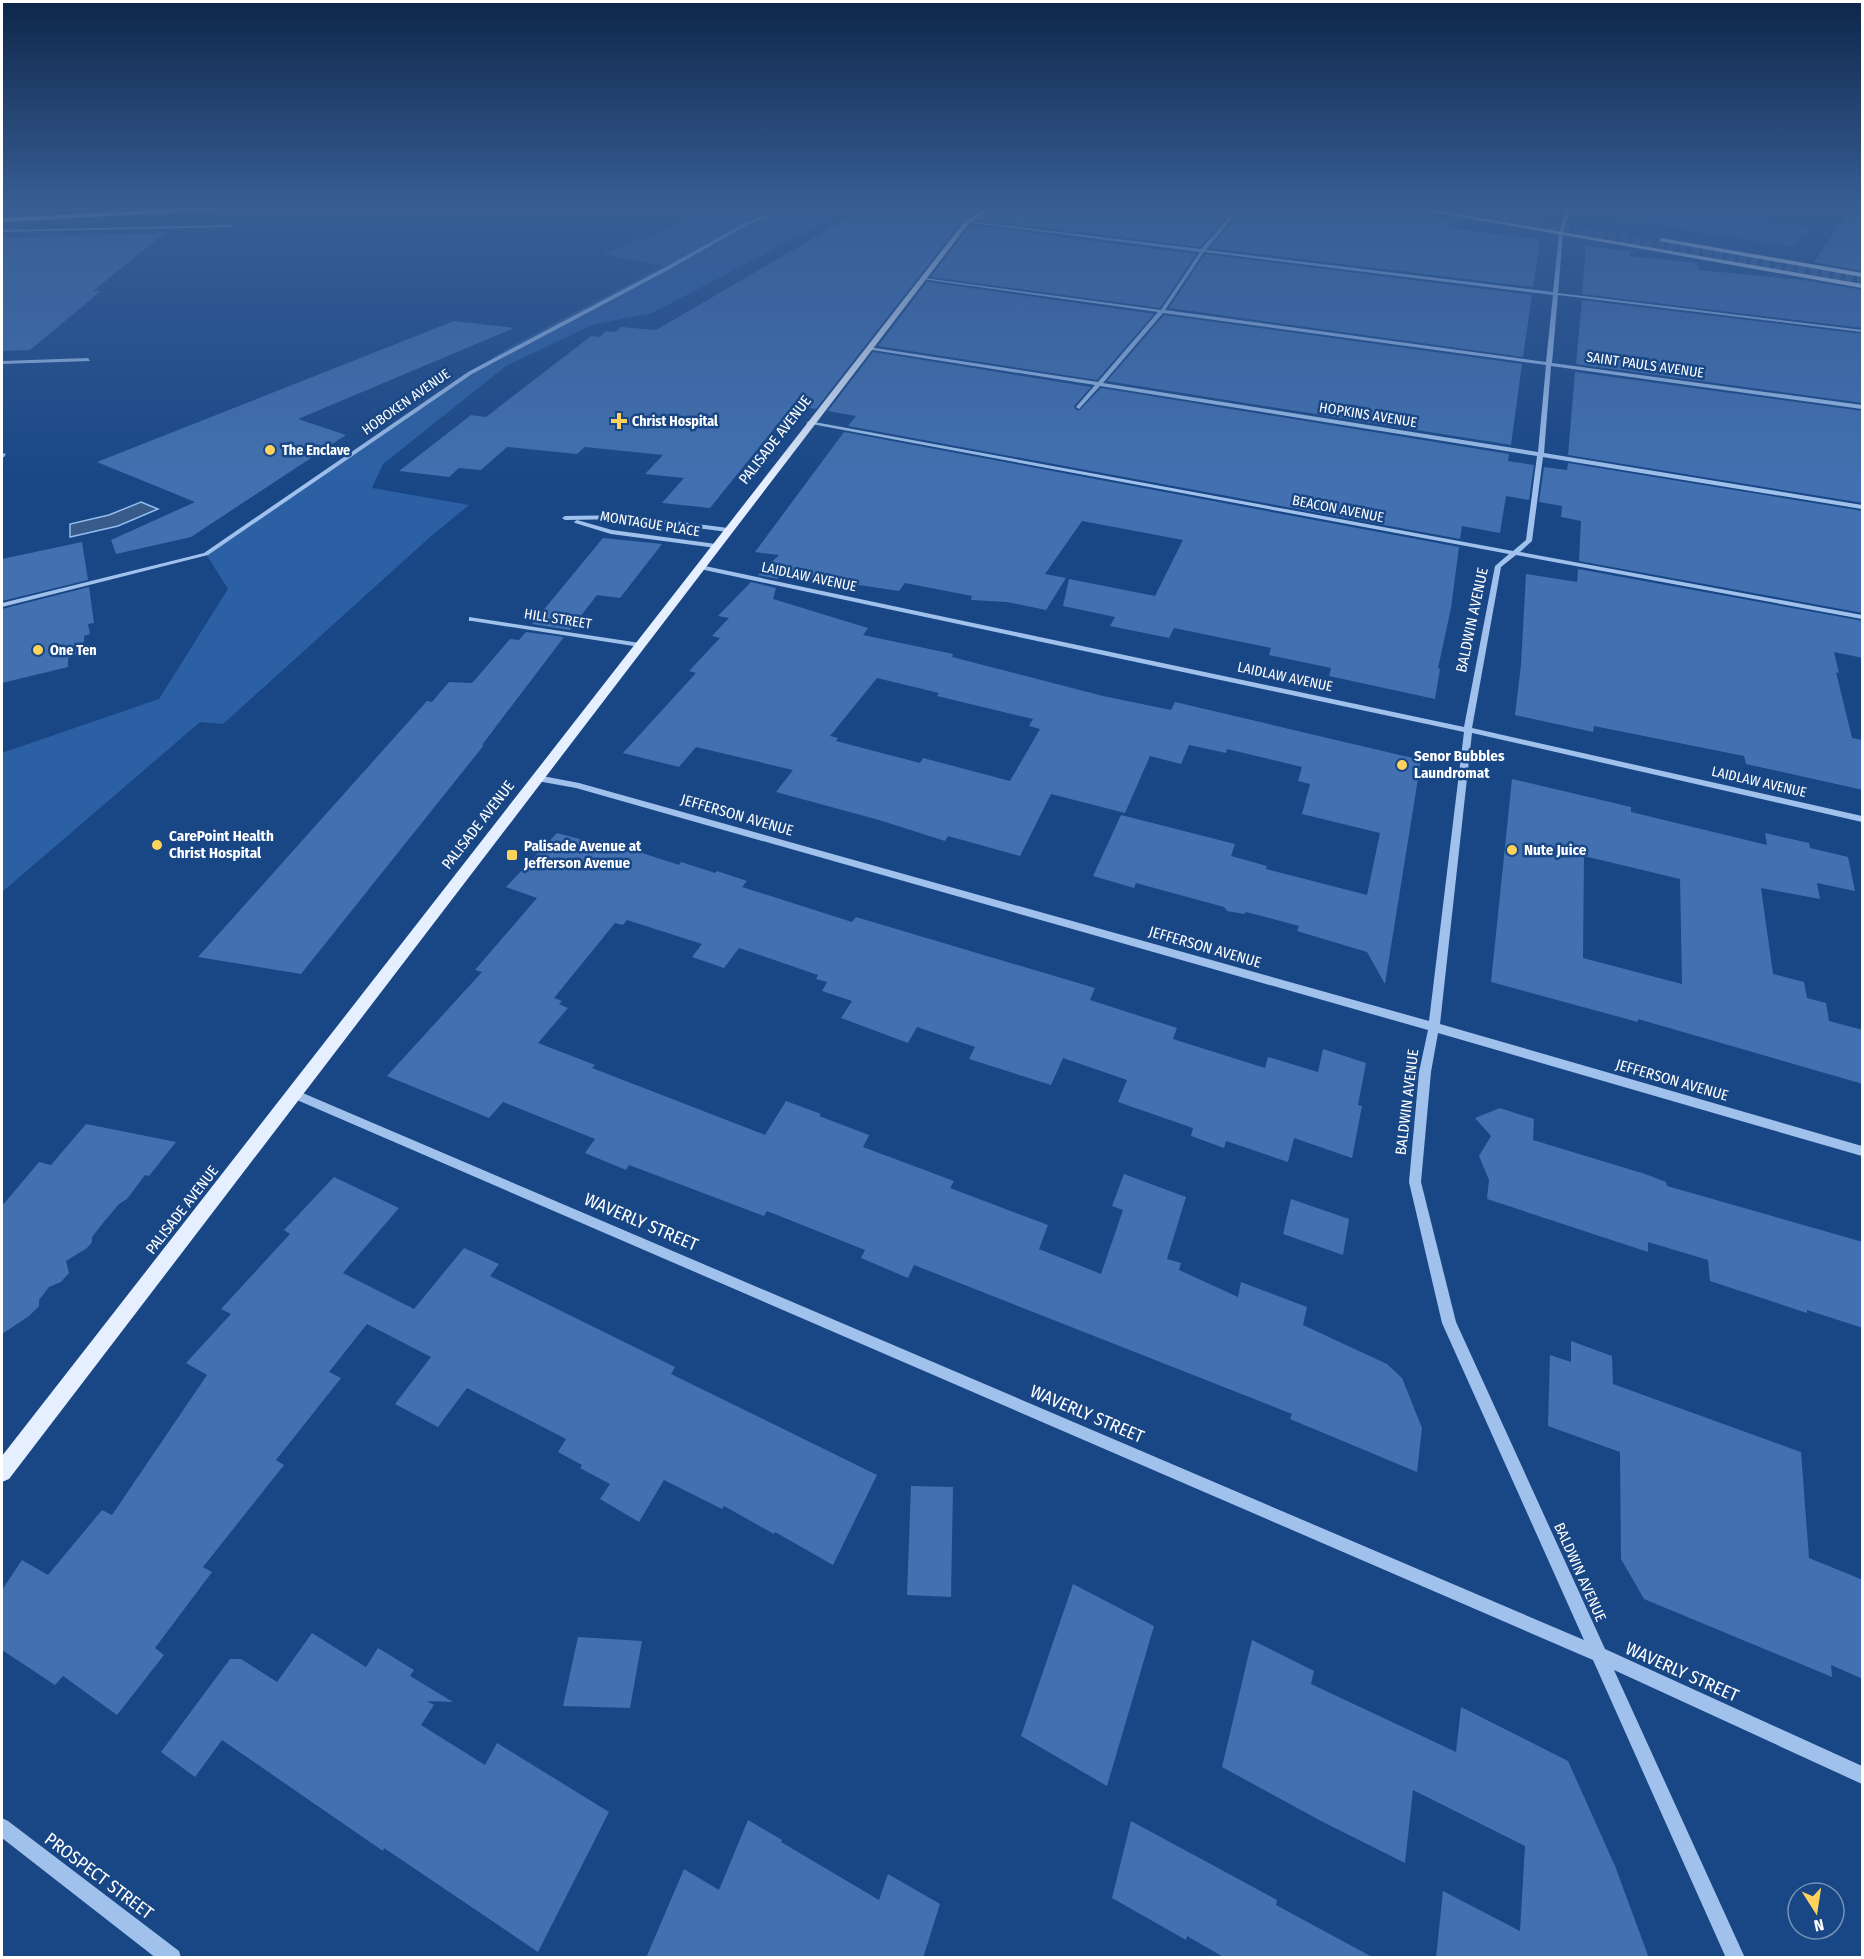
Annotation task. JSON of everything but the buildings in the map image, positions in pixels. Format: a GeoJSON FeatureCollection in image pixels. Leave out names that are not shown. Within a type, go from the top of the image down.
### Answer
{"type":"FeatureCollection","features":[{"type":"Feature","properties":{"kind":"main road","name":"PALISADE AVENUE"},"geometry":{"type":"LineString","coordinates":[[2,1472],[809,423],[908,299]]}},
{"type":"Feature","properties":{"kind":"street","name":"HOBOKEN AVENUE"},"geometry":{"type":"LineString","coordinates":[[2,605],[206,554],[470,373],[609,299]]}},
{"type":"Feature","properties":{"kind":"street","name":"SAINT PAULS AVENUE"},"geometry":{"type":"LineString","coordinates":[[1081,299],[1863,407]]}},
{"type":"Feature","properties":{"kind":"street"},"geometry":{"type":"LineString","coordinates":[[1079,407],[1170,299]]}},
{"type":"Feature","properties":{"kind":"street","name":"BALDWIN AVENUE"},"geometry":{"type":"LineString","coordinates":[[1554,299],[1541,456],[1529,541],[1498,566],[1468,730],[1434,1027],[1425,1072],[1415,1182],[1449,1323],[1736,1958]]}},
{"type":"Feature","properties":{"kind":"street"},"geometry":{"type":"LineString","coordinates":[[1607,299],[1863,331]]}},
{"type":"Feature","properties":{"kind":"street","name":"HOPKINS AVENUE"},"geometry":{"type":"LineString","coordinates":[[869,349],[1863,507]]}},
{"type":"Feature","properties":{"kind":"street"},"geometry":{"type":"LineString","coordinates":[[2,363],[88,360]]}},
{"type":"Feature","properties":{"kind":"street","name":"BEACON AVENUE"},"geometry":{"type":"LineString","coordinates":[[809,423],[1863,617]]}},
{"type":"Feature","properties":{"kind":"street","name":"MONTAGUE PLACE"},"geometry":{"type":"LineString","coordinates":[[716,546],[610,532],[565,518],[627,517],[728,530]]}},
{"type":"Feature","properties":{"kind":"street","name":"LAIDLAW AVENUE"},"geometry":{"type":"LineString","coordinates":[[700,567],[1468,730],[1863,819]]}},
{"type":"Feature","properties":{"kind":"street","name":"HILL STREET"},"geometry":{"type":"LineString","coordinates":[[472,619],[640,645]]}},
{"type":"Feature","properties":{"kind":"street","name":"JEFFERSON AVENUE"},"geometry":{"type":"LineString","coordinates":[[537,778],[576,785],[1434,1027],[1863,1151]]}},
{"type":"Feature","properties":{"kind":"street","name":"WAVERLY STREET"},"geometry":{"type":"LineString","coordinates":[[294,1094],[1600,1656],[1863,1775]]}},
{"type":"Feature","properties":{"kind":"street","name":"PROSPECT STREET"},"geometry":{"type":"LineString","coordinates":[[2,1827],[172,1958]]}},
{"type":"Feature","properties":{"kind":"shaded area"},"geometry":{"type":"Polygon","coordinates":[[[599,299],[678,299],[652,313],[592,325],[506,366],[383,464],[372,488],[469,505],[430,537],[223,724],[200,722],[2,892],[2,753],[159,699],[228,589],[206,554],[506,349],[599,299]]]}},
{"type":"Feature","properties":{"kind":"shaded area"},"geometry":{"type":"Polygon","coordinates":[[[141,502],[158,509],[118,526],[70,537],[70,524],[109,515],[141,502]]]}},
{"type":"Feature","properties":{"kind":"place","name":"Christ Hospital"},"geometry":{"type":"Point","coordinates":[619,421]}},
{"type":"Feature","properties":{"kind":"place","name":"The Enclave"},"geometry":{"type":"Point","coordinates":[270,450]}},
{"type":"Feature","properties":{"kind":"place","name":"One Ten"},"geometry":{"type":"Point","coordinates":[38,650]}},
{"type":"Feature","properties":{"kind":"place","name":"Senor Bubbles Laundromat"},"geometry":{"type":"Point","coordinates":[1402,765]}},
{"type":"Feature","properties":{"kind":"place","name":"CarePoint Health Christ Hospital"},"geometry":{"type":"Point","coordinates":[157,845]}},
{"type":"Feature","properties":{"kind":"place","name":"Nute Juice"},"geometry":{"type":"Point","coordinates":[1512,850]}},
{"type":"Feature","properties":{"kind":"place","name":"Palisade Avenue at Jefferson Avenue"},"geometry":{"type":"Point","coordinates":[512,855]}}]}
